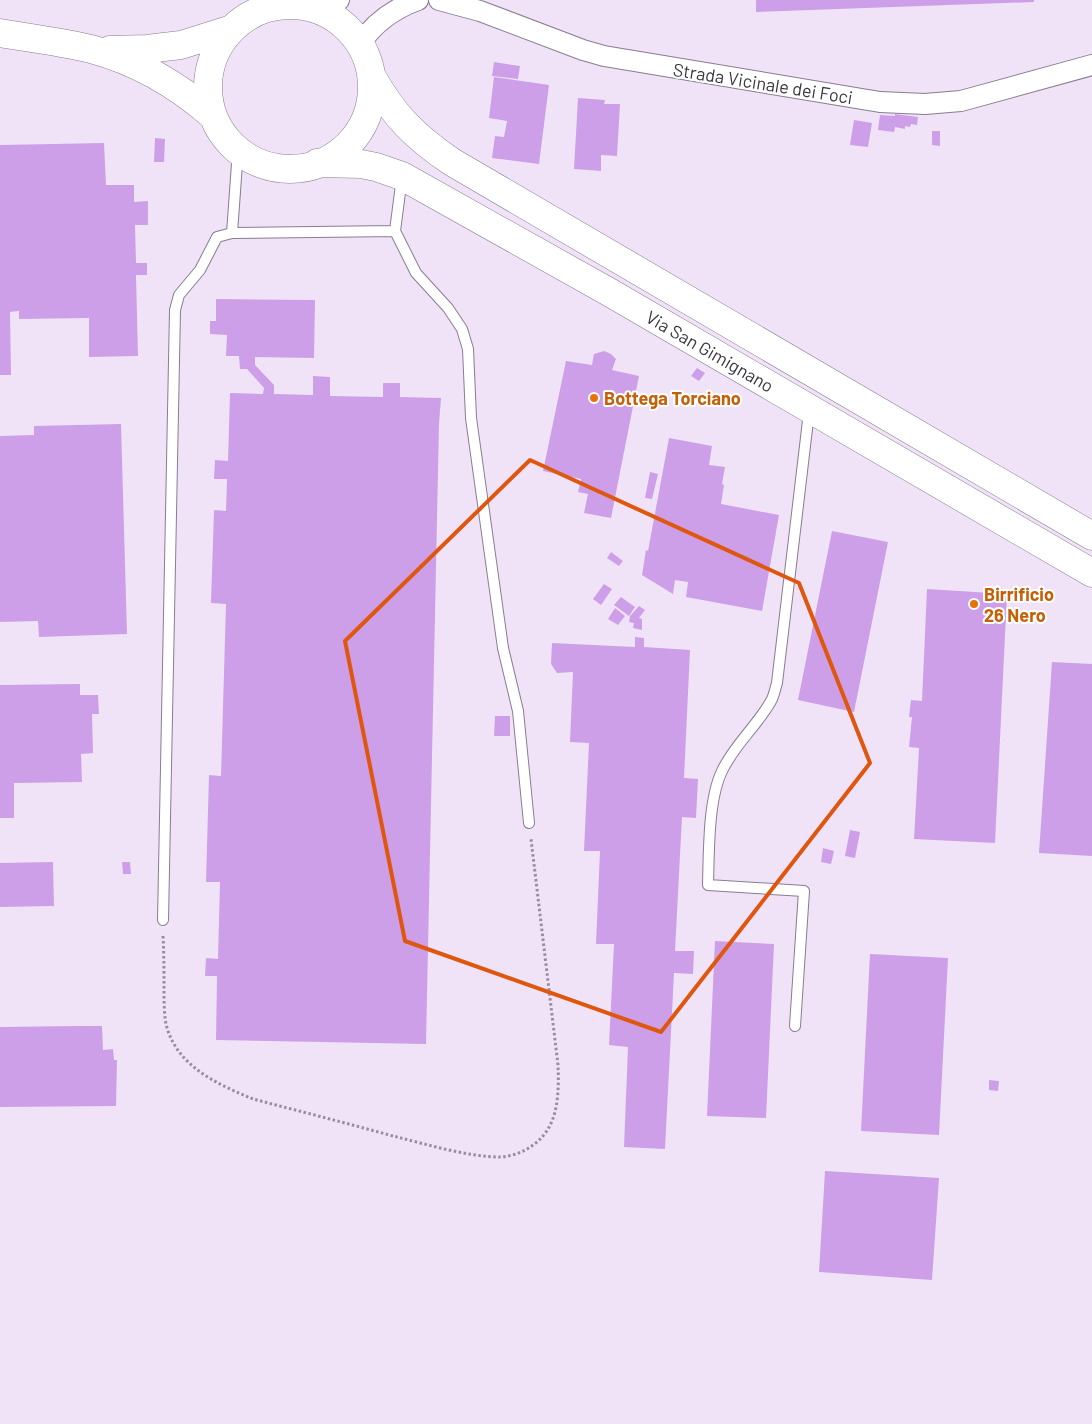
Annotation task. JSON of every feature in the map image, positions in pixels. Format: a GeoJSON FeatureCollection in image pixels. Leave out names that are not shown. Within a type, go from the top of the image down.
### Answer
{"type":"FeatureCollection","features":[{"type":"Feature","properties":{"kind":"main road"},"geometry":{"type":"LineString","coordinates":[[330,5],[360,44],[367,57],[372,77],[370,105],[360,130],[342,151],[317,163],[291,168],[278,168],[251,158],[238,150],[220,130],[213,116],[208,91],[211,66],[216,52],[232,29],[248,16],[272,6],[330,5]]}},
{"type":"Feature","properties":{"kind":"main road"},"geometry":{"type":"LineString","coordinates":[[91,49],[129,50],[163,48],[181,45],[232,29]]}},
{"type":"Feature","properties":{"kind":"main road"},"geometry":{"type":"LineString","coordinates":[[0,33],[91,49],[116,57],[155,75],[187,94],[213,116]]}},
{"type":"Feature","properties":{"kind":"main road","name":"Via San Gimignano"},"geometry":{"type":"LineString","coordinates":[[372,77],[381,94],[402,122],[424,142],[452,162],[1092,536]]}},
{"type":"Feature","properties":{"kind":"main road","name":"Via San Gimignano"},"geometry":{"type":"LineString","coordinates":[[317,163],[361,164],[402,176],[609,292],[1092,573]]}},
{"type":"Feature","properties":{"kind":"street"},"geometry":{"type":"LineString","coordinates":[[360,44],[381,20],[398,8],[418,0]]}},
{"type":"Feature","properties":{"kind":"street","name":"Strada Vicinale dei Foci"},"geometry":{"type":"LineString","coordinates":[[442,0],[492,16],[582,50],[604,56],[880,102],[937,104],[961,101],[1092,66]]}},
{"type":"Feature","properties":{"kind":"lane"},"geometry":{"type":"LineString","coordinates":[[232,233],[238,150]]}},
{"type":"Feature","properties":{"kind":"lane"},"geometry":{"type":"LineString","coordinates":[[402,176],[395,232],[416,273],[448,308],[462,329],[468,349],[472,424],[504,656],[518,711],[529,823]]}},
{"type":"Feature","properties":{"kind":"lane"},"geometry":{"type":"LineString","coordinates":[[163,920],[175,310],[179,295],[200,270],[217,237],[232,233],[395,232]]}},
{"type":"Feature","properties":{"kind":"lane"},"geometry":{"type":"LineString","coordinates":[[795,1026],[804,891],[708,885],[709,839],[718,781],[729,758],[768,706],[777,683],[809,408]]}},
{"type":"Feature","properties":{"kind":"path"},"geometry":{"type":"LineString","coordinates":[[163,920],[166,1024],[177,1048],[191,1065],[208,1078],[230,1090],[253,1099],[444,1149],[489,1156],[514,1155],[534,1145],[542,1138],[549,1129],[558,1102],[558,1066],[529,823]]}},
{"type":"Feature","properties":{"kind":"highlighted area"},"geometry":{"type":"Polygon","coordinates":[[[530,460],[799,583],[870,763],[661,1032],[405,941],[345,641],[530,460]]]}},
{"type":"Feature","properties":{"kind":"building"},"geometry":{"type":"Polygon","coordinates":[[[756,0],[1034,0],[1034,2],[756,12],[756,0]]]}},
{"type":"Feature","properties":{"kind":"building"},"geometry":{"type":"Polygon","coordinates":[[[494,62],[520,66],[518,79],[492,76],[494,62]]]}},
{"type":"Feature","properties":{"kind":"building"},"geometry":{"type":"Polygon","coordinates":[[[494,77],[549,85],[539,164],[492,158],[495,136],[504,137],[507,121],[489,118],[494,77]]]}},
{"type":"Feature","properties":{"kind":"building"},"geometry":{"type":"Polygon","coordinates":[[[578,98],[605,100],[604,104],[620,104],[617,156],[601,155],[601,171],[574,169],[578,98]]]}},
{"type":"Feature","properties":{"kind":"building"},"geometry":{"type":"Polygon","coordinates":[[[895,114],[918,117],[917,125],[905,126],[905,129],[895,127],[894,132],[878,130],[880,115],[895,116],[895,114]]]}},
{"type":"Feature","properties":{"kind":"building"},"geometry":{"type":"Polygon","coordinates":[[[854,120],[872,123],[868,147],[850,145],[854,120]]]}},
{"type":"Feature","properties":{"kind":"building"},"geometry":{"type":"Polygon","coordinates":[[[932,131],[940,131],[940,146],[932,145],[932,131]]]}},
{"type":"Feature","properties":{"kind":"building"},"geometry":{"type":"Polygon","coordinates":[[[155,138],[165,139],[164,162],[154,162],[155,138]]]}},
{"type":"Feature","properties":{"kind":"building"},"geometry":{"type":"Polygon","coordinates":[[[104,143],[106,185],[134,185],[134,202],[148,201],[148,225],[135,225],[136,263],[147,263],[147,275],[136,275],[138,356],[89,357],[89,318],[19,319],[19,311],[10,312],[11,375],[0,375],[0,145],[104,143]]]}},
{"type":"Feature","properties":{"kind":"building"},"geometry":{"type":"Polygon","coordinates":[[[216,299],[315,300],[314,358],[255,357],[255,365],[274,385],[274,394],[313,395],[313,376],[330,377],[330,396],[383,397],[383,383],[400,383],[400,397],[441,398],[426,1044],[216,1040],[217,976],[205,976],[206,958],[218,959],[220,882],[206,882],[209,775],[221,776],[226,604],[211,603],[214,510],[226,511],[227,479],[214,479],[215,460],[228,461],[230,393],[263,394],[264,388],[247,369],[240,369],[239,356],[226,356],[227,335],[210,334],[210,321],[216,321],[216,299]]]}},
{"type":"Feature","properties":{"kind":"building"},"geometry":{"type":"Polygon","coordinates":[[[604,351],[616,359],[612,370],[639,376],[611,518],[584,513],[588,494],[578,492],[581,479],[543,471],[566,361],[592,365],[594,354],[604,351]]]}},
{"type":"Feature","properties":{"kind":"building"},"geometry":{"type":"Polygon","coordinates":[[[697,368],[705,373],[699,381],[691,376],[697,368]]]}},
{"type":"Feature","properties":{"kind":"building"},"geometry":{"type":"Polygon","coordinates":[[[121,424],[127,634],[39,637],[38,621],[0,622],[0,436],[34,435],[34,426],[121,424]]]}},
{"type":"Feature","properties":{"kind":"building"},"geometry":{"type":"Polygon","coordinates":[[[669,438],[712,446],[709,465],[725,467],[721,504],[779,515],[762,611],[686,597],[688,582],[675,580],[673,594],[642,575],[669,438]]]}},
{"type":"Feature","properties":{"kind":"building"},"geometry":{"type":"Polygon","coordinates":[[[650,472],[658,474],[652,499],[645,498],[650,472]]]}},
{"type":"Feature","properties":{"kind":"building"},"geometry":{"type":"Polygon","coordinates":[[[832,531],[888,542],[854,712],[798,700],[832,531]]]}},
{"type":"Feature","properties":{"kind":"building"},"geometry":{"type":"Polygon","coordinates":[[[611,552],[623,561],[619,566],[607,558],[611,552]]]}},
{"type":"Feature","properties":{"kind":"building"},"geometry":{"type":"Polygon","coordinates":[[[604,584],[612,589],[601,605],[593,599],[604,584]]]}},
{"type":"Feature","properties":{"kind":"building"},"geometry":{"type":"Polygon","coordinates":[[[927,589],[1007,594],[995,843],[914,839],[919,748],[909,747],[912,717],[909,717],[911,700],[922,701],[927,589]]]}},
{"type":"Feature","properties":{"kind":"building"},"geometry":{"type":"Polygon","coordinates":[[[621,597],[635,607],[629,616],[614,605],[621,597]]]}},
{"type":"Feature","properties":{"kind":"building"},"geometry":{"type":"Polygon","coordinates":[[[639,606],[645,610],[639,618],[642,619],[642,630],[633,628],[634,623],[629,622],[630,616],[639,606]]]}},
{"type":"Feature","properties":{"kind":"building"},"geometry":{"type":"Polygon","coordinates":[[[615,608],[625,616],[618,625],[608,619],[615,608]]]}},
{"type":"Feature","properties":{"kind":"building"},"geometry":{"type":"Polygon","coordinates":[[[635,637],[644,638],[644,647],[690,650],[684,778],[698,779],[696,818],[682,817],[675,951],[694,951],[693,974],[674,973],[665,1149],[624,1147],[628,1047],[609,1045],[614,944],[596,944],[600,851],[584,851],[589,743],[570,742],[573,672],[557,673],[551,664],[552,643],[635,647],[635,637]]]}},
{"type":"Feature","properties":{"kind":"building"},"geometry":{"type":"Polygon","coordinates":[[[1052,662],[1092,664],[1092,856],[1039,853],[1052,662]]]}},
{"type":"Feature","properties":{"kind":"building"},"geometry":{"type":"Polygon","coordinates":[[[80,684],[80,695],[98,695],[99,714],[92,714],[93,753],[81,754],[82,782],[14,783],[14,818],[0,818],[0,685],[80,684]]]}},
{"type":"Feature","properties":{"kind":"building"},"geometry":{"type":"Polygon","coordinates":[[[495,716],[510,716],[510,736],[494,736],[495,716]]]}},
{"type":"Feature","properties":{"kind":"building"},"geometry":{"type":"Polygon","coordinates":[[[850,830],[860,832],[855,858],[845,856],[850,830]]]}},
{"type":"Feature","properties":{"kind":"building"},"geometry":{"type":"Polygon","coordinates":[[[823,848],[834,851],[831,864],[821,862],[823,848]]]}},
{"type":"Feature","properties":{"kind":"building"},"geometry":{"type":"Polygon","coordinates":[[[53,862],[54,906],[0,907],[0,863],[53,862]]]}},
{"type":"Feature","properties":{"kind":"building"},"geometry":{"type":"Polygon","coordinates":[[[122,862],[130,862],[131,874],[123,874],[122,862]]]}},
{"type":"Feature","properties":{"kind":"building"},"geometry":{"type":"Polygon","coordinates":[[[715,941],[774,944],[766,1118],[707,1116],[715,941]]]}},
{"type":"Feature","properties":{"kind":"building"},"geometry":{"type":"Polygon","coordinates":[[[870,954],[948,958],[939,1135],[861,1131],[870,954]]]}},
{"type":"Feature","properties":{"kind":"building"},"geometry":{"type":"Polygon","coordinates":[[[102,1026],[103,1050],[113,1049],[114,1060],[117,1060],[116,1106],[0,1107],[0,1027],[102,1026]]]}},
{"type":"Feature","properties":{"kind":"building"},"geometry":{"type":"Polygon","coordinates":[[[989,1080],[999,1081],[998,1091],[989,1090],[989,1080]]]}},
{"type":"Feature","properties":{"kind":"building"},"geometry":{"type":"Polygon","coordinates":[[[825,1171],[939,1178],[932,1280],[819,1272],[825,1171]]]}},
{"type":"Feature","properties":{"kind":"place","name":"Bottega Torciano"},"geometry":{"type":"Point","coordinates":[594,398]}},
{"type":"Feature","properties":{"kind":"place","name":"Birrificio 26 Nero"},"geometry":{"type":"Point","coordinates":[974,604]}}]}
